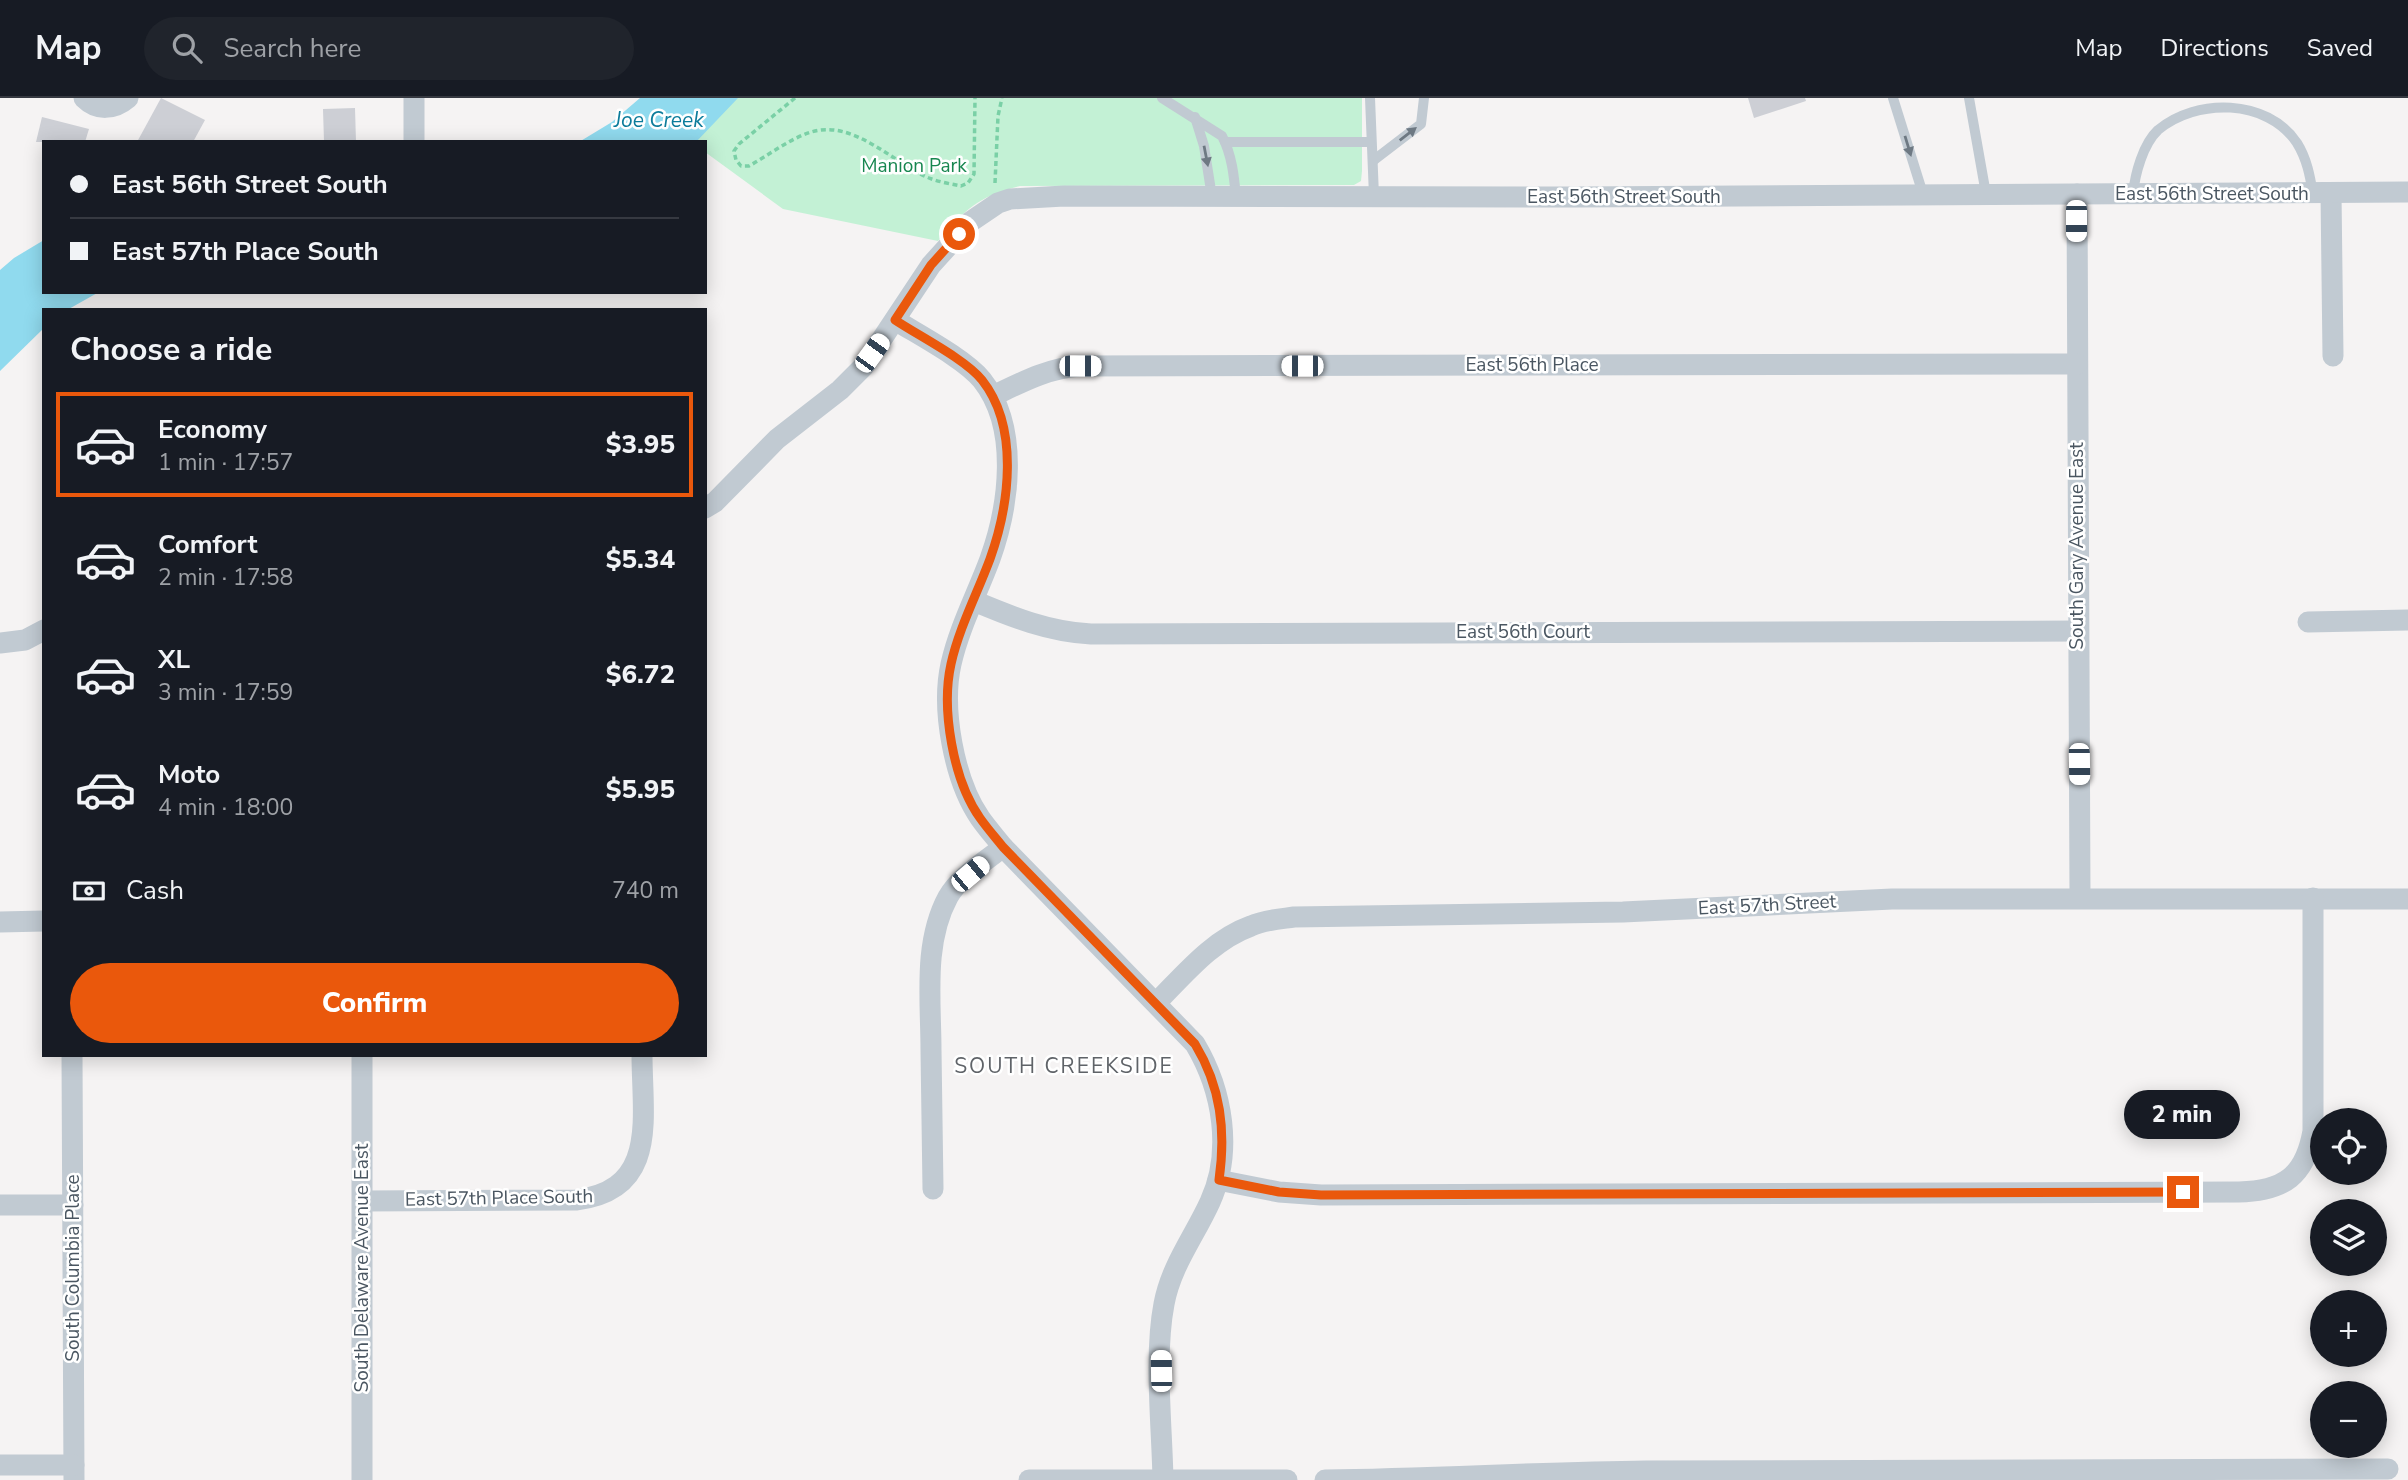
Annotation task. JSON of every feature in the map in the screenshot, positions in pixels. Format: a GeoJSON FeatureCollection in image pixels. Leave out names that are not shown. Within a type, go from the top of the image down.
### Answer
{"type":"FeatureCollection","features":[{"type":"Feature","properties":{"kind":"street"},"geometry":{"type":"LineString","coordinates":[[83,98],[95,106],[106,108],[117,106],[128,98]]}},
{"type":"Feature","properties":{"kind":"street"},"geometry":{"type":"LineString","coordinates":[[414,98],[414,140]]}},
{"type":"Feature","properties":{"kind":"street","name":"East 56th Street South"},"geometry":{"type":"LineString","coordinates":[[895,320],[931,265],[970,222],[1010,199],[1064,196],[1575,197],[2408,192]]}},
{"type":"Feature","properties":{"kind":"street","name":"South Gary Avenue East"},"geometry":{"type":"LineString","coordinates":[[2077,194],[2080,898]]}},
{"type":"Feature","properties":{"kind":"street"},"geometry":{"type":"LineString","coordinates":[[2322,194],[2333,356]]}},
{"type":"Feature","properties":{"kind":"street"},"geometry":{"type":"LineString","coordinates":[[707,507],[715,502],[777,439],[840,390],[863,366],[895,320],[962,363],[981,378],[993,396],[1004,425],[1004,498],[991,557],[950,666],[948,716],[955,755],[967,793],[979,816],[1003,847],[1195,1044],[1207,1063],[1216,1089],[1222,1121],[1223,1149],[1219,1180],[1210,1203],[1172,1273],[1164,1304],[1160,1343],[1163,1480]]}},
{"type":"Feature","properties":{"kind":"street","name":"East 56th Place"},"geometry":{"type":"LineString","coordinates":[[993,396],[1044,373],[1062,367],[1080,366],[2077,364]]}},
{"type":"Feature","properties":{"kind":"street","name":"East 56th Court"},"geometry":{"type":"LineString","coordinates":[[974,601],[1042,628],[1091,634],[2078,631]]}},
{"type":"Feature","properties":{"kind":"street"},"geometry":{"type":"LineString","coordinates":[[2308,622],[2408,620]]}},
{"type":"Feature","properties":{"kind":"street"},"geometry":{"type":"LineString","coordinates":[[0,643],[25,640],[42,631]]}},
{"type":"Feature","properties":{"kind":"street"},"geometry":{"type":"LineString","coordinates":[[933,1189],[931,984],[934,936],[950,894],[1003,847]]}},
{"type":"Feature","properties":{"kind":"street"},"geometry":{"type":"LineString","coordinates":[[1219,1180],[1279,1192],[1321,1195],[2261,1192],[2277,1188],[2296,1174],[2310,1148],[2314,1131],[2313,898]]}},
{"type":"Feature","properties":{"kind":"street","name":"East 57th Street"},"geometry":{"type":"LineString","coordinates":[[1156,1003],[1214,947],[1231,936],[1250,926],[1294,917],[1623,912],[1892,900],[2408,898]]}},
{"type":"Feature","properties":{"kind":"street"},"geometry":{"type":"LineString","coordinates":[[0,922],[42,921]]}},
{"type":"Feature","properties":{"kind":"street","name":"South Columbia Place"},"geometry":{"type":"LineString","coordinates":[[72,1057],[74,1472]]}},
{"type":"Feature","properties":{"kind":"street","name":"South Delaware Avenue East"},"geometry":{"type":"LineString","coordinates":[[362,1057],[362,1480]]}},
{"type":"Feature","properties":{"kind":"street","name":"East 57th Place South"},"geometry":{"type":"LineString","coordinates":[[363,1201],[576,1200],[597,1198],[610,1192],[628,1177],[636,1164],[642,1143],[642,1057]]}},
{"type":"Feature","properties":{"kind":"street"},"geometry":{"type":"LineString","coordinates":[[0,1205],[73,1205]]}},
{"type":"Feature","properties":{"kind":"street"},"geometry":{"type":"LineString","coordinates":[[0,1465],[74,1472]]}},
{"type":"Feature","properties":{"kind":"street"},"geometry":{"type":"LineString","coordinates":[[1325,1480],[2388,1469]]}},
{"type":"Feature","properties":{"kind":"street"},"geometry":{"type":"LineString","coordinates":[[1028,1480],[1287,1480]]}},
{"type":"Feature","properties":{"kind":"lane"},"geometry":{"type":"LineString","coordinates":[[1163,98],[1222,136],[1234,176],[1236,197]]}},
{"type":"Feature","properties":{"kind":"lane"},"geometry":{"type":"LineString","coordinates":[[1370,98],[1374,196]]}},
{"type":"Feature","properties":{"kind":"lane"},"geometry":{"type":"LineString","coordinates":[[1374,160],[1421,124],[1424,98]]}},
{"type":"Feature","properties":{"kind":"lane"},"geometry":{"type":"LineString","coordinates":[[1893,98],[1923,194]]}},
{"type":"Feature","properties":{"kind":"lane"},"geometry":{"type":"LineString","coordinates":[[1969,98],[1986,194]]}},
{"type":"Feature","properties":{"kind":"lane"},"geometry":{"type":"LineString","coordinates":[[2133,194],[2135,173],[2157,131],[2186,111],[2210,105],[2240,107],[2272,120],[2296,142],[2322,194]]}},
{"type":"Feature","properties":{"kind":"lane"},"geometry":{"type":"LineString","coordinates":[[1195,117],[1204,146],[1212,197]]}},
{"type":"Feature","properties":{"kind":"lane"},"geometry":{"type":"LineString","coordinates":[[1225,142],[1370,142]]}},
{"type":"Feature","properties":{"kind":"path"},"geometry":{"type":"LineString","coordinates":[[795,98],[739,144],[734,151],[741,166],[750,166],[794,139],[813,131],[834,129],[864,140],[929,178],[961,187],[968,183],[974,174],[975,98]]}},
{"type":"Feature","properties":{"kind":"path"},"geometry":{"type":"LineString","coordinates":[[995,188],[998,116],[1002,98]]}},
{"type":"Feature","properties":{"kind":"green space","name":"Manion Park"},"geometry":{"type":"Polygon","coordinates":[[[645,98],[1362,98],[1362,171],[1361,181],[1354,185],[1020,186],[993,195],[973,206],[938,241],[783,209],[707,153],[707,140],[690,140],[645,98]]]}},
{"type":"Feature","properties":{"kind":"water","name":"Joe Creek"},"geometry":{"type":"Polygon","coordinates":[[[640,98],[738,98],[698,140],[582,140],[612,122],[640,98]]]}},
{"type":"Feature","properties":{"kind":"water"},"geometry":{"type":"Polygon","coordinates":[[[42,241],[42,294],[95,294],[71,308],[42,308],[42,330],[0,371],[0,270],[42,241]]]}},
{"type":"Feature","properties":{"kind":"building"},"geometry":{"type":"Polygon","coordinates":[[[161,98],[205,120],[194,140],[138,140],[161,98]]]}},
{"type":"Feature","properties":{"kind":"building"},"geometry":{"type":"Polygon","coordinates":[[[1748,98],[1805,98],[1806,101],[1754,118],[1748,98]]]}},
{"type":"Feature","properties":{"kind":"building"},"geometry":{"type":"Polygon","coordinates":[[[355,108],[356,140],[324,140],[323,109],[355,108]]]}},
{"type":"Feature","properties":{"kind":"building"},"geometry":{"type":"Polygon","coordinates":[[[42,117],[89,129],[86,140],[36,142],[42,117]]]}},
{"type":"Feature","properties":{"kind":"district","name":"SOUTH CREEKSIDE"},"geometry":{"type":"Point","coordinates":[1064,1066]}},
{"type":"Feature","properties":{"kind":"route"},"geometry":{"type":"LineString","coordinates":[[959,234],[931,265],[895,320],[981,378],[993,396],[1004,425],[1007,468],[999,528],[991,557],[950,666],[948,716],[958,768],[979,816],[1003,847],[1195,1044],[1207,1063],[1216,1089],[1222,1121],[1223,1149],[1219,1180],[1279,1192],[1321,1195],[2183,1192]]}}]}
